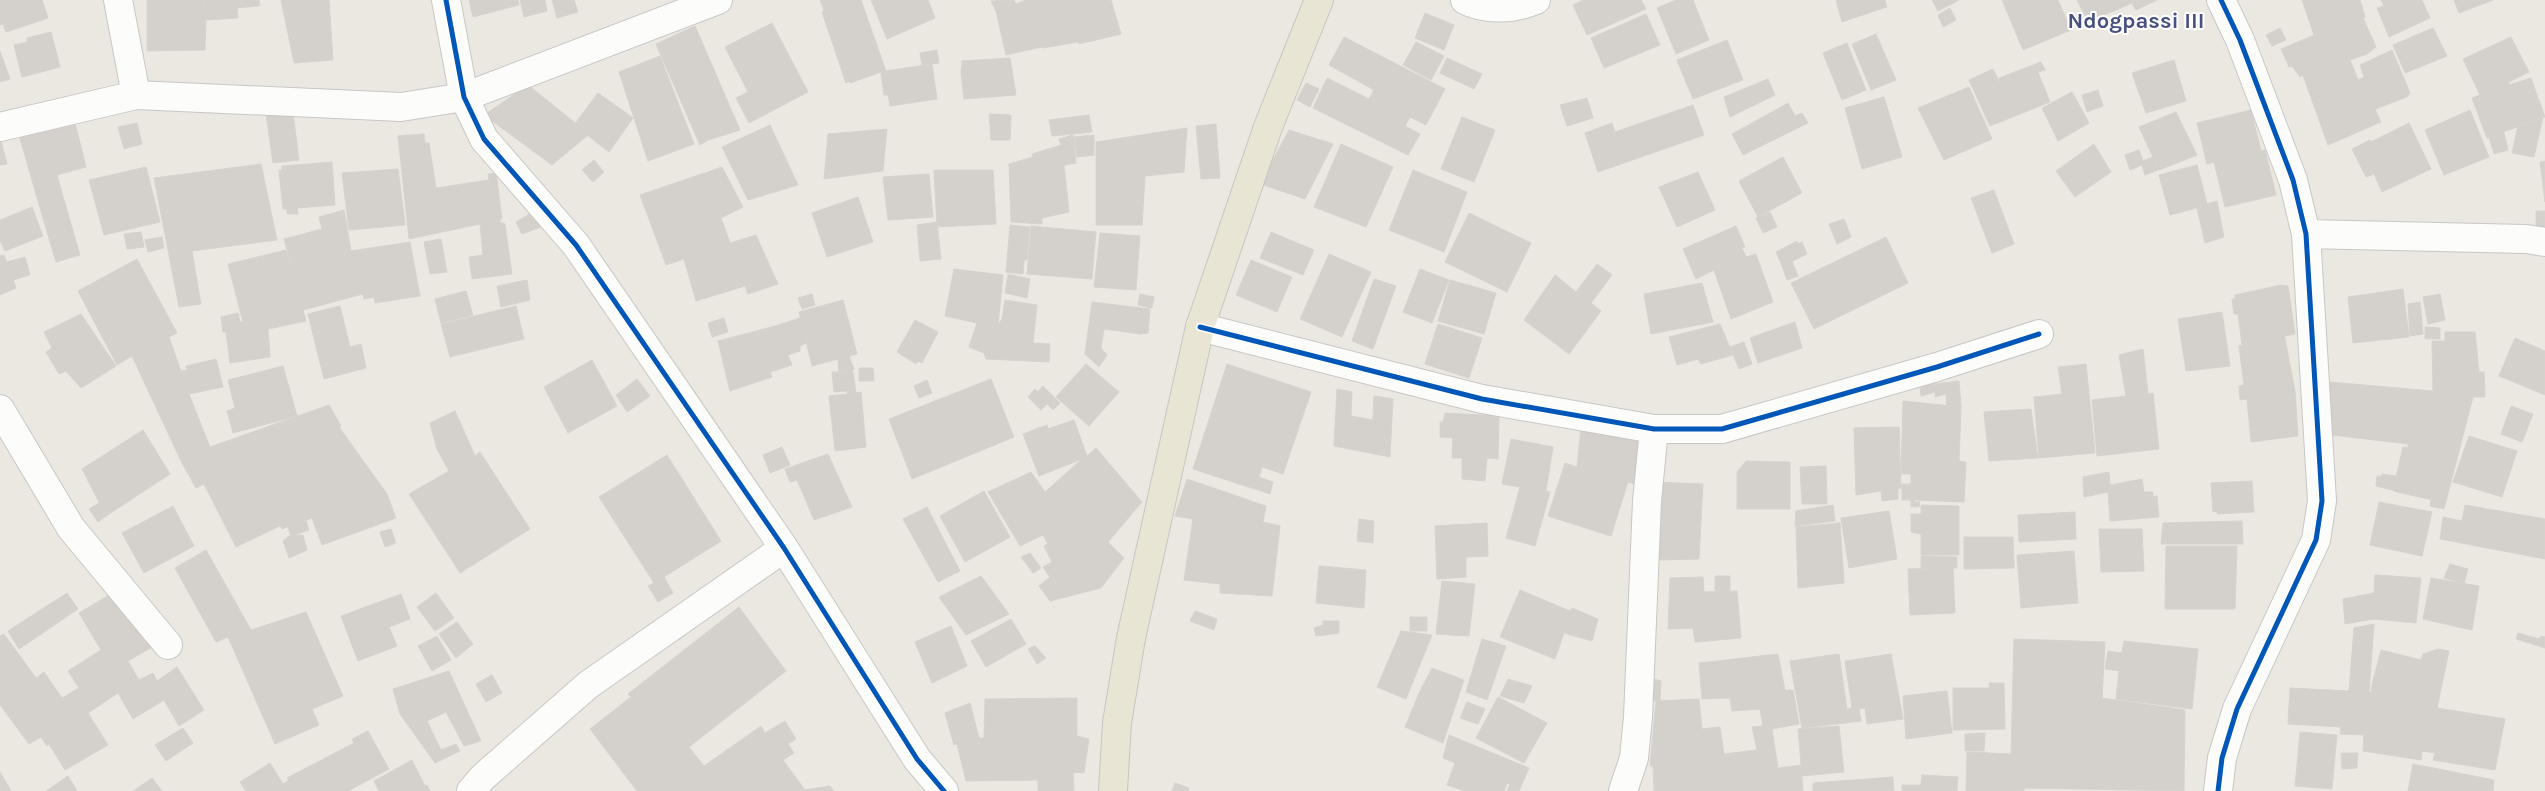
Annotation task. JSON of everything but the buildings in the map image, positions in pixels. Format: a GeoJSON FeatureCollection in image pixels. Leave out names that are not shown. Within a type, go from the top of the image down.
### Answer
{"type":"FeatureCollection","features":[{"type":"Feature","properties":{"kind":"main road"},"geometry":{"type":"LineString","coordinates":[[1113,791],[1117,723],[1131,638],[1200,327],[1268,127],[1319,0]]}},
{"type":"Feature","properties":{"kind":"street"},"geometry":{"type":"LineString","coordinates":[[118,0],[136,95]]}},
{"type":"Feature","properties":{"kind":"street"},"geometry":{"type":"LineString","coordinates":[[446,0],[464,97],[484,138],[576,245],[784,548],[917,759],[944,791]]}},
{"type":"Feature","properties":{"kind":"street"},"geometry":{"type":"LineString","coordinates":[[0,127],[136,95],[401,107],[464,97],[718,0]]}},
{"type":"Feature","properties":{"kind":"street"},"geometry":{"type":"LineString","coordinates":[[1465,0],[1472,4],[1504,8],[1536,0]]}},
{"type":"Feature","properties":{"kind":"street"},"geometry":{"type":"LineString","coordinates":[[2218,791],[2222,758],[2237,710],[2316,540],[2322,501],[2306,234],[2293,180],[2240,40],[2221,0]]}},
{"type":"Feature","properties":{"kind":"street"},"geometry":{"type":"LineString","coordinates":[[2306,234],[2516,239],[2545,242]]}},
{"type":"Feature","properties":{"kind":"street"},"geometry":{"type":"LineString","coordinates":[[1200,327],[1482,399],[1654,429],[1722,429],[1937,367],[2039,334]]}},
{"type":"Feature","properties":{"kind":"street"},"geometry":{"type":"LineString","coordinates":[[0,409],[71,528],[168,645]]}},
{"type":"Feature","properties":{"kind":"street"},"geometry":{"type":"LineString","coordinates":[[1623,791],[1634,758],[1638,717],[1647,501],[1654,429]]}},
{"type":"Feature","properties":{"kind":"street"},"geometry":{"type":"LineString","coordinates":[[482,786],[588,685],[784,548]]}},
{"type":"Feature","properties":{"kind":"cycle path"},"geometry":{"type":"LineString","coordinates":[[446,0],[464,97],[484,139],[576,245],[784,548],[917,759],[944,791]]}},
{"type":"Feature","properties":{"kind":"cycle path"},"geometry":{"type":"LineString","coordinates":[[2218,791],[2222,758],[2237,709],[2316,540],[2322,501],[2306,234],[2293,180],[2240,40],[2221,0]]}},
{"type":"Feature","properties":{"kind":"cycle path"},"geometry":{"type":"LineString","coordinates":[[1200,327],[1482,399],[1654,429],[1722,429],[1937,367],[2039,334]]}},
{"type":"Feature","properties":{"kind":"district","name":"Ndogpassi III"},"geometry":{"type":"Point","coordinates":[2136,21]}}]}
